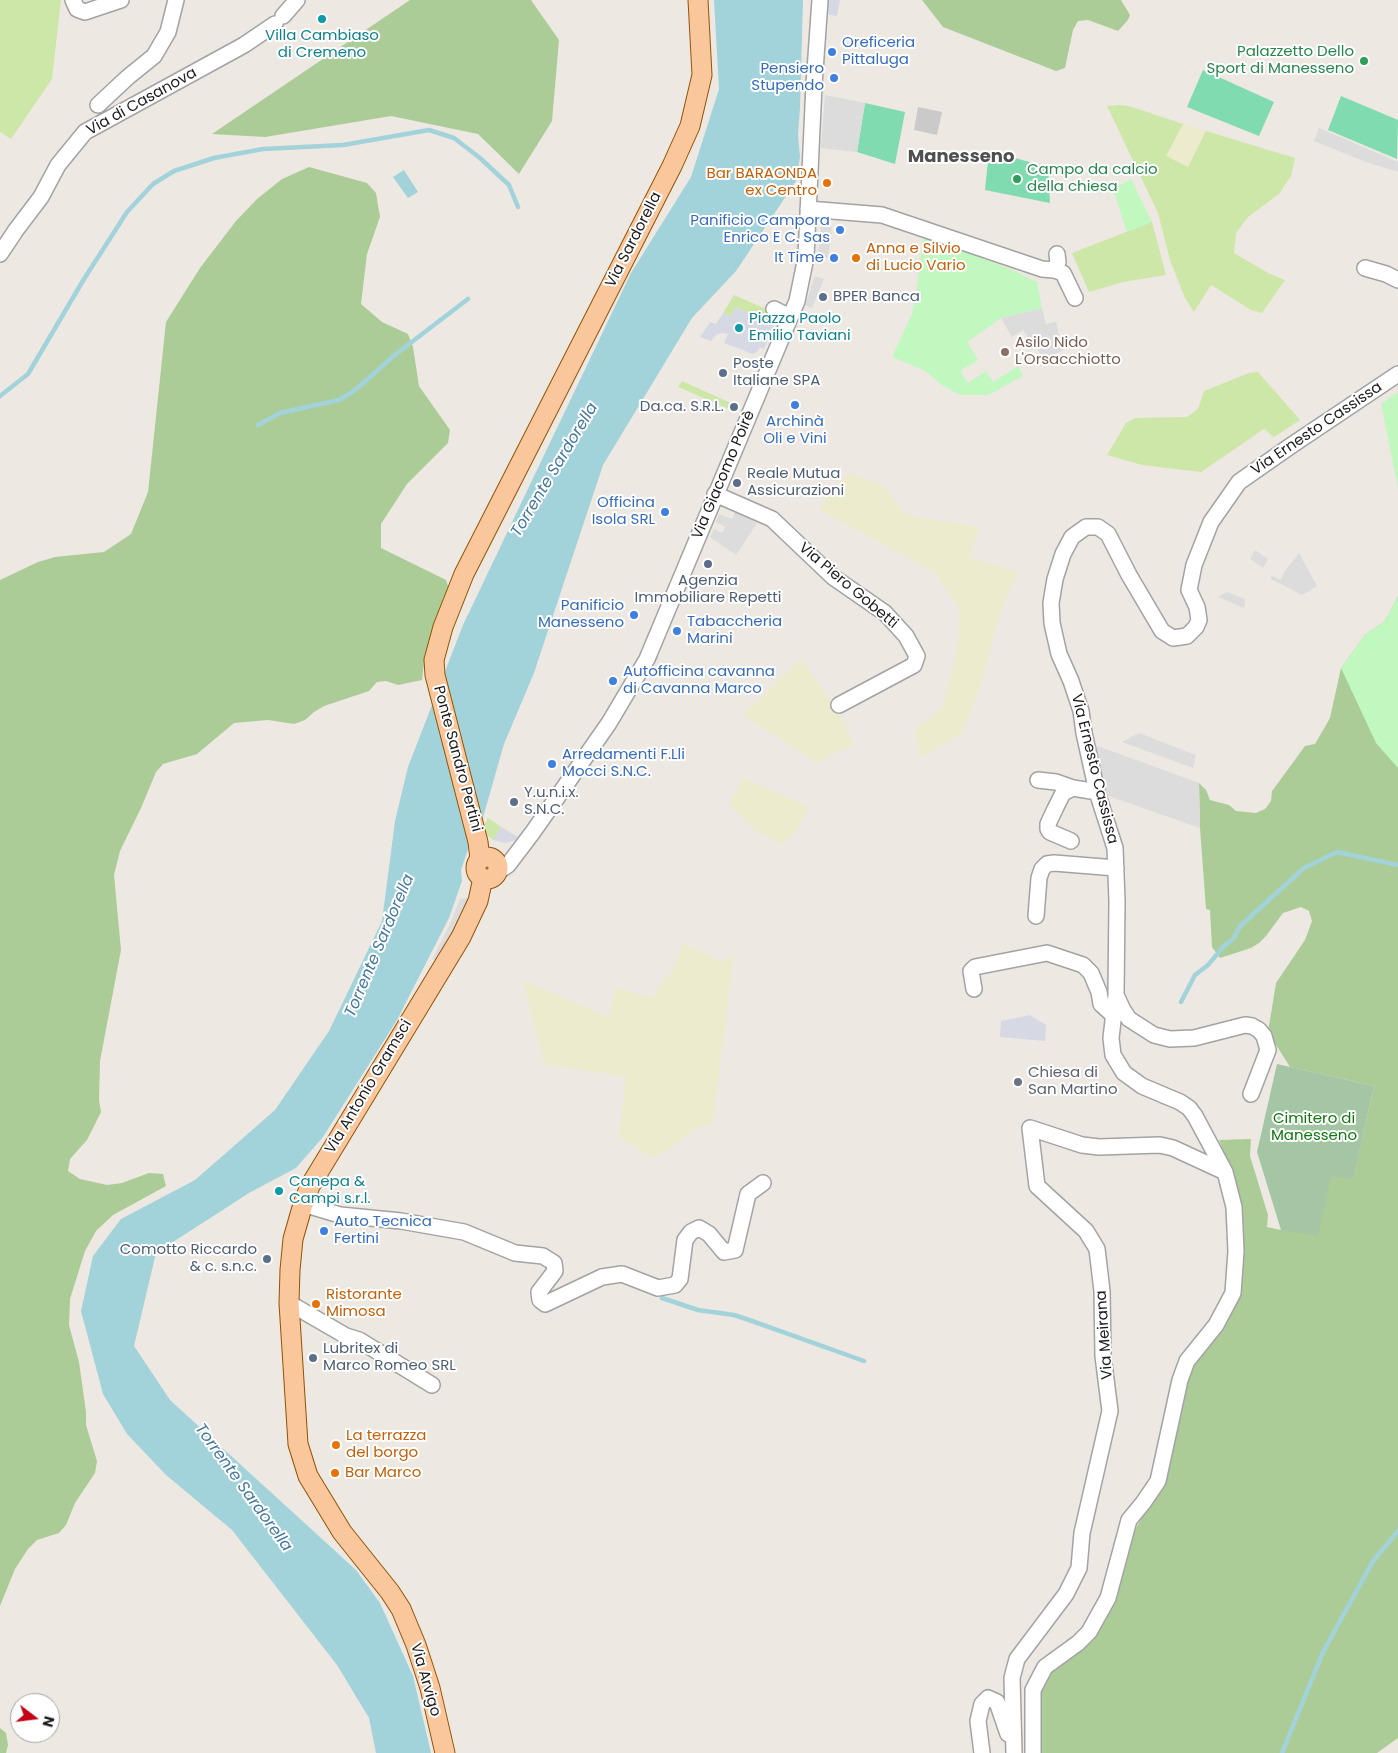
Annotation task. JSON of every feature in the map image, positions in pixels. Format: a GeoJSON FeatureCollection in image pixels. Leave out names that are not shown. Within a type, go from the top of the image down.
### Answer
{"type":"FeatureCollection","features":[{"type":"Feature","properties":{"kind":"main road","name":"Via Sardorella"},"geometry":{"type":"LineString","coordinates":[[435,675],[434,660],[454,599],[672,166],[690,126],[702,74],[698,0]]}},
{"type":"Feature","properties":{"kind":"main road","name":"Ponte Sandro Pertini"},"geometry":{"type":"LineString","coordinates":[[435,675],[479,850],[494,860],[497,866],[490,875]]}},
{"type":"Feature","properties":{"kind":"main road","name":"Via Antonio Gramsci"},"geometry":{"type":"LineString","coordinates":[[401,1609],[390,1592],[342,1532],[308,1476],[298,1444],[289,1303],[293,1239],[302,1204],[314,1179],[461,937],[490,875]]}},
{"type":"Feature","properties":{"kind":"main road","name":"Via Arvigo"},"geometry":{"type":"LineString","coordinates":[[401,1609],[416,1645],[430,1688],[445,1753]]}},
{"type":"Feature","properties":{"kind":"street"},"geometry":{"type":"LineString","coordinates":[[73,0],[77,9],[85,12],[121,0]]}},
{"type":"Feature","properties":{"kind":"street"},"geometry":{"type":"LineString","coordinates":[[98,105],[154,56],[168,32],[176,0]]}},
{"type":"Feature","properties":{"kind":"street","name":"Via di Casanova"},"geometry":{"type":"LineString","coordinates":[[0,254],[41,197],[58,165],[85,132],[238,48],[279,20],[297,0]]}},
{"type":"Feature","properties":{"kind":"street","name":"Via Giacomo Poirè"},"geometry":{"type":"LineString","coordinates":[[490,875],[508,865],[533,832],[609,723],[647,659],[790,317],[796,301],[806,257],[820,0]]}},
{"type":"Feature","properties":{"kind":"street"},"geometry":{"type":"LineString","coordinates":[[808,209],[882,215],[1042,269],[1054,270],[1063,273],[1076,298]]}},
{"type":"Feature","properties":{"kind":"street"},"geometry":{"type":"LineString","coordinates":[[1054,270],[1058,262],[1058,254]]}},
{"type":"Feature","properties":{"kind":"street"},"geometry":{"type":"LineString","coordinates":[[1365,268],[1386,274],[1398,280]]}},
{"type":"Feature","properties":{"kind":"street"},"geometry":{"type":"LineString","coordinates":[[774,309],[790,317]]}},
{"type":"Feature","properties":{"kind":"street","name":"Via Ernesto Cassissa"},"geometry":{"type":"LineString","coordinates":[[1033,1753],[1033,1690],[1044,1667],[1078,1643],[1089,1632],[1108,1598],[1129,1520],[1158,1481],[1180,1380],[1187,1361],[1216,1325],[1233,1293],[1236,1251],[1234,1207],[1224,1172],[1196,1116],[1189,1108],[1142,1086],[1124,1073],[1113,1055],[1111,1038],[1116,995],[1115,848],[1097,792],[1081,711],[1059,654],[1052,623],[1051,602],[1055,579],[1063,554],[1072,538],[1086,527],[1098,528],[1108,534],[1129,575],[1162,631],[1173,638],[1187,636],[1192,632],[1199,620],[1197,607],[1189,590],[1194,565],[1211,522],[1240,482],[1292,444],[1398,374]]}},
{"type":"Feature","properties":{"kind":"street","name":"Via Piero Gobetti"},"geometry":{"type":"LineString","coordinates":[[715,494],[772,519],[834,577],[885,613],[906,636],[917,656],[914,665],[838,705]]}},
{"type":"Feature","properties":{"kind":"street"},"geometry":{"type":"LineString","coordinates":[[1038,780],[1056,782],[1073,788],[1097,792]]}},
{"type":"Feature","properties":{"kind":"street"},"geometry":{"type":"LineString","coordinates":[[1071,841],[1050,832],[1048,824],[1063,793],[1073,788]]}},
{"type":"Feature","properties":{"kind":"street"},"geometry":{"type":"LineString","coordinates":[[1036,916],[1039,878],[1047,864],[1116,868]]}},
{"type":"Feature","properties":{"kind":"street"},"geometry":{"type":"LineString","coordinates":[[974,989],[971,971],[975,967],[1047,953],[1083,965],[1091,973],[1102,1004],[1113,1015]]}},
{"type":"Feature","properties":{"kind":"street"},"geometry":{"type":"LineString","coordinates":[[1116,995],[1129,1019],[1154,1035],[1170,1039],[1194,1038],[1245,1025],[1259,1030],[1264,1036],[1268,1050],[1251,1094]]}},
{"type":"Feature","properties":{"kind":"street","name":"Via Meirana"},"geometry":{"type":"LineString","coordinates":[[1013,1750],[1012,1678],[1017,1659],[1066,1594],[1080,1568],[1082,1533],[1110,1411],[1103,1356],[1102,1291],[1096,1249],[1086,1231],[1037,1186],[1030,1128],[1082,1145],[1099,1147],[1160,1145],[1173,1148],[1224,1172]]}},
{"type":"Feature","properties":{"kind":"street"},"geometry":{"type":"LineString","coordinates":[[302,1204],[340,1215],[401,1221],[464,1232],[515,1253],[543,1256],[554,1263],[554,1271],[539,1292],[540,1300],[545,1304],[602,1277],[622,1274],[658,1288],[675,1285],[680,1279],[686,1240],[691,1232],[699,1228],[709,1234],[724,1252],[735,1250],[748,1194],[763,1184]]}},
{"type":"Feature","properties":{"kind":"street"},"geometry":{"type":"LineString","coordinates":[[289,1303],[346,1336],[359,1340],[432,1385]]}},
{"type":"Feature","properties":{"kind":"street","name":"Via Meirana"},"geometry":{"type":"LineString","coordinates":[[982,1753],[978,1721],[982,1704],[988,1698],[997,1702],[1013,1750]]}},
{"type":"Feature","properties":{"kind":"shaded area"},"geometry":{"type":"Polygon","coordinates":[[[824,0],[840,0],[837,16],[825,14],[824,0]]]}},
{"type":"Feature","properties":{"kind":"shaded area"},"geometry":{"type":"Polygon","coordinates":[[[810,12],[814,12],[807,110],[803,109],[810,12]]]}},
{"type":"Feature","properties":{"kind":"shaded area"},"geometry":{"type":"Polygon","coordinates":[[[825,95],[865,103],[857,152],[821,148],[825,95]]]}},
{"type":"Feature","properties":{"kind":"shaded area"},"geometry":{"type":"Polygon","coordinates":[[[918,107],[942,112],[937,135],[914,130],[918,107]]]}},
{"type":"Feature","properties":{"kind":"shaded area"},"geometry":{"type":"Polygon","coordinates":[[[1319,128],[1398,162],[1398,172],[1366,162],[1314,141],[1319,128]]]}},
{"type":"Feature","properties":{"kind":"shaded area"},"geometry":{"type":"Polygon","coordinates":[[[803,216],[799,276],[794,275],[799,217],[803,216]]]}},
{"type":"Feature","properties":{"kind":"shaded area"},"geometry":{"type":"Polygon","coordinates":[[[821,226],[832,227],[828,258],[818,257],[821,226]]]}},
{"type":"Feature","properties":{"kind":"shaded area"},"geometry":{"type":"Polygon","coordinates":[[[815,276],[824,279],[812,308],[805,305],[815,276]]]}},
{"type":"Feature","properties":{"kind":"shaded area","name":"Piazza Paolo Emilio Taviani"},"geometry":{"type":"Polygon","coordinates":[[[735,307],[767,321],[771,311],[779,314],[764,349],[760,347],[753,354],[724,343],[728,334],[723,333],[717,334],[711,341],[700,337],[710,322],[716,324],[723,313],[732,316],[735,307]]]}},
{"type":"Feature","properties":{"kind":"shaded area"},"geometry":{"type":"Polygon","coordinates":[[[1042,308],[1046,324],[1056,322],[1063,350],[1045,360],[1023,330],[1012,337],[1001,318],[1042,308]]]}},
{"type":"Feature","properties":{"kind":"shaded area"},"geometry":{"type":"Polygon","coordinates":[[[735,512],[757,523],[736,555],[710,537],[714,529],[722,533],[725,527],[716,522],[719,514],[732,519],[735,512]]]}},
{"type":"Feature","properties":{"kind":"shaded area"},"geometry":{"type":"Polygon","coordinates":[[[1255,550],[1268,559],[1263,568],[1250,559],[1255,550]]]}},
{"type":"Feature","properties":{"kind":"shaded area"},"geometry":{"type":"Polygon","coordinates":[[[1299,553],[1317,586],[1302,595],[1271,579],[1271,575],[1281,580],[1285,571],[1299,553]]]}},
{"type":"Feature","properties":{"kind":"shaded area"},"geometry":{"type":"Polygon","coordinates":[[[1227,592],[1245,599],[1244,608],[1218,597],[1227,592]]]}},
{"type":"Feature","properties":{"kind":"shaded area"},"geometry":{"type":"Polygon","coordinates":[[[655,655],[659,657],[619,721],[616,718],[655,655]]]}},
{"type":"Feature","properties":{"kind":"shaded area"},"geometry":{"type":"Polygon","coordinates":[[[1139,733],[1196,755],[1193,768],[1122,742],[1139,733]]]}},
{"type":"Feature","properties":{"kind":"shaded area"},"geometry":{"type":"Polygon","coordinates":[[[1095,745],[1199,783],[1200,828],[1106,795],[1098,771],[1095,745]]]}},
{"type":"Feature","properties":{"kind":"shaded area"},"geometry":{"type":"Polygon","coordinates":[[[568,767],[572,770],[538,817],[533,815],[568,767]]]}},
{"type":"Feature","properties":{"kind":"shaded area"},"geometry":{"type":"Polygon","coordinates":[[[501,827],[518,837],[516,840],[505,843],[493,840],[501,827]]]}},
{"type":"Feature","properties":{"kind":"shaded area"},"geometry":{"type":"Polygon","coordinates":[[[473,897],[438,962],[432,959],[460,899],[473,897]]]}},
{"type":"Feature","properties":{"kind":"shaded area"},"geometry":{"type":"Polygon","coordinates":[[[1030,1015],[1046,1025],[1045,1041],[1000,1037],[1001,1021],[1030,1015]]]}},
{"type":"Feature","properties":{"kind":"green space"},"geometry":{"type":"Polygon","coordinates":[[[0,0],[61,0],[52,79],[11,139],[0,132],[0,0]]]}},
{"type":"Feature","properties":{"kind":"green space"},"geometry":{"type":"Polygon","coordinates":[[[410,0],[531,0],[559,40],[552,121],[519,174],[478,134],[391,116],[265,137],[212,134],[410,0]]]}},
{"type":"Feature","properties":{"kind":"green space"},"geometry":{"type":"Polygon","coordinates":[[[922,0],[1121,0],[1130,15],[1118,31],[1088,20],[1078,21],[1073,30],[1065,68],[1056,71],[943,27],[922,0]]]}},
{"type":"Feature","properties":{"kind":"green space"},"geometry":{"type":"Polygon","coordinates":[[[1203,70],[1274,102],[1259,136],[1187,107],[1203,70]]]}},
{"type":"Feature","properties":{"kind":"green space"},"geometry":{"type":"Polygon","coordinates":[[[1341,96],[1398,120],[1397,159],[1328,130],[1341,96]]]}},
{"type":"Feature","properties":{"kind":"green space"},"geometry":{"type":"Polygon","coordinates":[[[865,103],[905,112],[895,164],[857,152],[865,103]]]}},
{"type":"Feature","properties":{"kind":"green space"},"geometry":{"type":"Polygon","coordinates":[[[1107,106],[1129,106],[1183,124],[1166,156],[1188,167],[1206,131],[1295,158],[1291,176],[1279,194],[1248,217],[1236,233],[1234,253],[1268,273],[1285,280],[1262,313],[1251,310],[1211,285],[1194,312],[1185,298],[1170,260],[1158,213],[1107,106]]]}},
{"type":"Feature","properties":{"kind":"green space"},"geometry":{"type":"Polygon","coordinates":[[[1183,124],[1206,131],[1188,167],[1166,156],[1183,124]]]}},
{"type":"Feature","properties":{"kind":"green space","name":"Campo da calcio della chiesa"},"geometry":{"type":"Polygon","coordinates":[[[989,151],[1048,167],[1050,203],[985,190],[989,151]]]}},
{"type":"Feature","properties":{"kind":"green space"},"geometry":{"type":"Polygon","coordinates":[[[309,167],[367,183],[376,193],[380,217],[367,254],[361,304],[382,322],[408,334],[413,347],[419,386],[450,430],[448,443],[407,484],[381,524],[381,548],[446,580],[450,592],[425,653],[422,680],[398,685],[386,681],[377,682],[369,691],[324,706],[305,720],[294,724],[268,720],[234,723],[197,754],[163,764],[156,772],[120,851],[114,875],[121,950],[100,1061],[99,1100],[101,1112],[87,1140],[70,1159],[68,1171],[80,1179],[107,1185],[122,1183],[149,1173],[163,1174],[166,1186],[113,1215],[96,1231],[85,1251],[70,1299],[69,1325],[79,1362],[86,1425],[97,1461],[95,1473],[75,1503],[66,1525],[59,1533],[37,1540],[28,1549],[15,1569],[0,1606],[0,580],[38,562],[55,557],[104,552],[131,534],[148,492],[166,322],[200,268],[236,221],[257,199],[282,179],[309,167]]]}},
{"type":"Feature","properties":{"kind":"green space"},"geometry":{"type":"Polygon","coordinates":[[[1131,179],[1152,222],[1127,232],[1113,189],[1131,179]]]}},
{"type":"Feature","properties":{"kind":"green space"},"geometry":{"type":"Polygon","coordinates":[[[1152,222],[1166,275],[1123,282],[1089,292],[1072,253],[1152,222]]]}},
{"type":"Feature","properties":{"kind":"green space"},"geometry":{"type":"Polygon","coordinates":[[[923,236],[1010,269],[1037,282],[1042,308],[1001,318],[967,342],[978,360],[960,371],[968,383],[986,371],[993,382],[1018,366],[1023,376],[988,395],[960,395],[942,385],[924,370],[892,357],[912,314],[923,236]]]}},
{"type":"Feature","properties":{"kind":"green space"},"geometry":{"type":"Polygon","coordinates":[[[734,295],[771,311],[767,321],[735,307],[732,316],[723,313],[734,295]]]}},
{"type":"Feature","properties":{"kind":"green space"},"geometry":{"type":"Polygon","coordinates":[[[1258,372],[1300,420],[1274,437],[1264,429],[1201,472],[1142,465],[1107,455],[1126,423],[1135,418],[1187,417],[1198,409],[1204,391],[1249,373],[1258,372]]]}},
{"type":"Feature","properties":{"kind":"green space"},"geometry":{"type":"Polygon","coordinates":[[[682,381],[733,404],[731,410],[678,387],[682,381]]]}},
{"type":"Feature","properties":{"kind":"green space"},"geometry":{"type":"Polygon","coordinates":[[[1398,392],[1398,488],[1381,404],[1398,392]]]}},
{"type":"Feature","properties":{"kind":"green space"},"geometry":{"type":"Polygon","coordinates":[[[850,473],[882,485],[902,511],[915,517],[979,527],[970,558],[1018,572],[1001,610],[982,681],[962,734],[919,758],[916,730],[943,706],[957,651],[960,610],[935,572],[819,510],[829,492],[850,473]]]}},
{"type":"Feature","properties":{"kind":"green space"},"geometry":{"type":"Polygon","coordinates":[[[1398,596],[1398,1738],[1377,1753],[1039,1753],[1039,1697],[1045,1677],[1089,1643],[1105,1621],[1120,1585],[1131,1537],[1154,1496],[1180,1377],[1233,1309],[1234,1177],[1219,1140],[1251,1139],[1250,1156],[1268,1215],[1267,1227],[1281,1230],[1331,1175],[1353,1179],[1374,1086],[1290,1067],[1268,1032],[1276,983],[1305,940],[1312,921],[1309,911],[1301,907],[1283,913],[1266,936],[1251,948],[1220,958],[1212,947],[1210,910],[1206,909],[1199,783],[1206,790],[1210,800],[1229,805],[1236,811],[1256,813],[1265,809],[1271,801],[1272,791],[1305,746],[1315,744],[1330,718],[1341,668],[1365,635],[1385,621],[1398,596]]]}},
{"type":"Feature","properties":{"kind":"green space"},"geometry":{"type":"Polygon","coordinates":[[[1398,596],[1398,768],[1376,743],[1341,668],[1365,635],[1385,621],[1398,596]]]}},
{"type":"Feature","properties":{"kind":"green space"},"geometry":{"type":"Polygon","coordinates":[[[801,659],[829,698],[845,725],[853,745],[833,753],[818,763],[742,715],[801,659]]]}},
{"type":"Feature","properties":{"kind":"green space"},"geometry":{"type":"Polygon","coordinates":[[[743,778],[809,807],[795,832],[782,844],[755,830],[729,805],[743,778]]]}},
{"type":"Feature","properties":{"kind":"green space"},"geometry":{"type":"Polygon","coordinates":[[[488,818],[501,827],[493,840],[487,835],[484,826],[488,818]]]}},
{"type":"Feature","properties":{"kind":"green space"},"geometry":{"type":"Polygon","coordinates":[[[683,944],[722,961],[734,955],[713,1123],[697,1128],[660,1155],[651,1158],[619,1137],[626,1077],[544,1064],[523,980],[609,1017],[616,987],[653,998],[663,979],[671,974],[683,944]]]}},
{"type":"Feature","properties":{"kind":"green space","name":"Cimitero di Manesseno"},"geometry":{"type":"Polygon","coordinates":[[[1277,1064],[1374,1086],[1353,1180],[1331,1176],[1318,1236],[1281,1230],[1257,1152],[1277,1064]]]}},
{"type":"Feature","properties":{"kind":"green space"},"geometry":{"type":"Polygon","coordinates":[[[0,1728],[6,1733],[8,1745],[6,1753],[0,1753],[0,1728]]]}},
{"type":"Feature","properties":{"kind":"water","name":"Torrente Sardorella"},"geometry":{"type":"Polygon","coordinates":[[[714,0],[803,0],[798,135],[800,157],[796,181],[736,271],[692,318],[603,465],[534,673],[504,744],[484,814],[467,852],[461,870],[462,881],[449,918],[397,1020],[323,1137],[296,1168],[249,1193],[156,1253],[134,1346],[170,1400],[356,1570],[380,1603],[413,1676],[431,1753],[376,1753],[369,1718],[337,1665],[232,1530],[166,1475],[127,1434],[103,1394],[81,1311],[93,1256],[121,1219],[195,1180],[275,1110],[329,1031],[382,921],[395,821],[408,767],[463,625],[631,273],[691,177],[719,89],[714,0]]]}},
{"type":"Feature","properties":{"kind":"water"},"geometry":{"type":"Polygon","coordinates":[[[404,170],[418,192],[408,198],[393,177],[404,170]]]}},
{"type":"Feature","properties":{"kind":"waterway"},"geometry":{"type":"LineString","coordinates":[[0,396],[28,374],[84,279],[127,212],[153,184],[174,171],[214,158],[263,149],[343,145],[429,130],[454,138],[480,158],[509,185],[518,207]]}},
{"type":"Feature","properties":{"kind":"waterway"},"geometry":{"type":"LineString","coordinates":[[258,425],[280,413],[339,400],[354,391],[396,354],[468,299]]}},
{"type":"Feature","properties":{"kind":"waterway"},"geometry":{"type":"LineString","coordinates":[[1181,1002],[1195,975],[1208,965],[1224,946],[1234,938],[1240,926],[1304,868],[1337,852],[1398,865]]}},
{"type":"Feature","properties":{"kind":"waterway"},"geometry":{"type":"LineString","coordinates":[[662,1298],[698,1310],[734,1315],[864,1361]]}},
{"type":"Feature","properties":{"kind":"waterway"},"geometry":{"type":"LineString","coordinates":[[1282,1753],[1323,1652],[1373,1561],[1398,1531]]}},
{"type":"Feature","properties":{"kind":"place","name":"Villa Cambiaso di Cremeno"},"geometry":{"type":"Point","coordinates":[322,19]}},
{"type":"Feature","properties":{"kind":"place","name":"Oreficeria Pittaluga"},"geometry":{"type":"Point","coordinates":[832,52]}},
{"type":"Feature","properties":{"kind":"place","name":"Palazzetto Dello Sport di Manesseno"},"geometry":{"type":"Point","coordinates":[1364,61]}},
{"type":"Feature","properties":{"kind":"place","name":"Pensiero Stupendo"},"geometry":{"type":"Point","coordinates":[834,78]}},
{"type":"Feature","properties":{"kind":"place","name":"Campo da calcio della chiesa"},"geometry":{"type":"Point","coordinates":[1017,179]}},
{"type":"Feature","properties":{"kind":"place","name":"Bar BARAONDA ex Centro"},"geometry":{"type":"Point","coordinates":[827,183]}},
{"type":"Feature","properties":{"kind":"place","name":"Panificio Campora Enrico E C. Sas"},"geometry":{"type":"Point","coordinates":[840,230]}},
{"type":"Feature","properties":{"kind":"place","name":"It Time"},"geometry":{"type":"Point","coordinates":[834,258]}},
{"type":"Feature","properties":{"kind":"place","name":"Anna e Silvio di Lucio Vario"},"geometry":{"type":"Point","coordinates":[856,258]}},
{"type":"Feature","properties":{"kind":"place","name":"BPER Banca"},"geometry":{"type":"Point","coordinates":[823,297]}},
{"type":"Feature","properties":{"kind":"place","name":"Piazza Paolo Emilio Taviani"},"geometry":{"type":"Point","coordinates":[739,328]}},
{"type":"Feature","properties":{"kind":"place","name":"Asilo Nido L'Orsacchiotto"},"geometry":{"type":"Point","coordinates":[1005,352]}},
{"type":"Feature","properties":{"kind":"place","name":"Poste Italiane SPA"},"geometry":{"type":"Point","coordinates":[723,373]}},
{"type":"Feature","properties":{"kind":"place","name":"Archinà Oli e Vini"},"geometry":{"type":"Point","coordinates":[795,405]}},
{"type":"Feature","properties":{"kind":"place","name":"Da.ca. S.R.L."},"geometry":{"type":"Point","coordinates":[734,407]}},
{"type":"Feature","properties":{"kind":"place","name":"Reale Mutua Assicurazioni"},"geometry":{"type":"Point","coordinates":[737,483]}},
{"type":"Feature","properties":{"kind":"place","name":"Officina Isola SRL"},"geometry":{"type":"Point","coordinates":[665,512]}},
{"type":"Feature","properties":{"kind":"place","name":"Agenzia Immobiliare Repetti"},"geometry":{"type":"Point","coordinates":[708,564]}},
{"type":"Feature","properties":{"kind":"place","name":"Panificio Manesseno"},"geometry":{"type":"Point","coordinates":[634,615]}},
{"type":"Feature","properties":{"kind":"place","name":"Tabaccheria Marini"},"geometry":{"type":"Point","coordinates":[677,631]}},
{"type":"Feature","properties":{"kind":"place","name":"Autofficina cavanna di Cavanna Marco"},"geometry":{"type":"Point","coordinates":[613,681]}},
{"type":"Feature","properties":{"kind":"place","name":"Arredamenti F.Lli Mocci S.N.C."},"geometry":{"type":"Point","coordinates":[552,764]}},
{"type":"Feature","properties":{"kind":"place","name":"Y.u.n.i.x. S.N.C."},"geometry":{"type":"Point","coordinates":[514,802]}},
{"type":"Feature","properties":{"kind":"place","name":"Chiesa di San Martino"},"geometry":{"type":"Point","coordinates":[1018,1082]}},
{"type":"Feature","properties":{"kind":"place","name":"Canepa & Campi s.r.l."},"geometry":{"type":"Point","coordinates":[279,1191]}},
{"type":"Feature","properties":{"kind":"place","name":"Auto Tecnica Fertini"},"geometry":{"type":"Point","coordinates":[324,1231]}},
{"type":"Feature","properties":{"kind":"place","name":"Comotto Riccardo & c. s.n.c."},"geometry":{"type":"Point","coordinates":[267,1259]}},
{"type":"Feature","properties":{"kind":"place","name":"Ristorante Mimosa"},"geometry":{"type":"Point","coordinates":[316,1304]}},
{"type":"Feature","properties":{"kind":"place","name":"Lubritex di Marco Romeo SRL"},"geometry":{"type":"Point","coordinates":[313,1358]}},
{"type":"Feature","properties":{"kind":"place","name":"La terrazza del borgo"},"geometry":{"type":"Point","coordinates":[336,1445]}},
{"type":"Feature","properties":{"kind":"place","name":"Bar Marco"},"geometry":{"type":"Point","coordinates":[335,1473]}},
{"type":"Feature","properties":{"kind":"district","name":"Manesseno"},"geometry":{"type":"Point","coordinates":[961,157]}}]}
